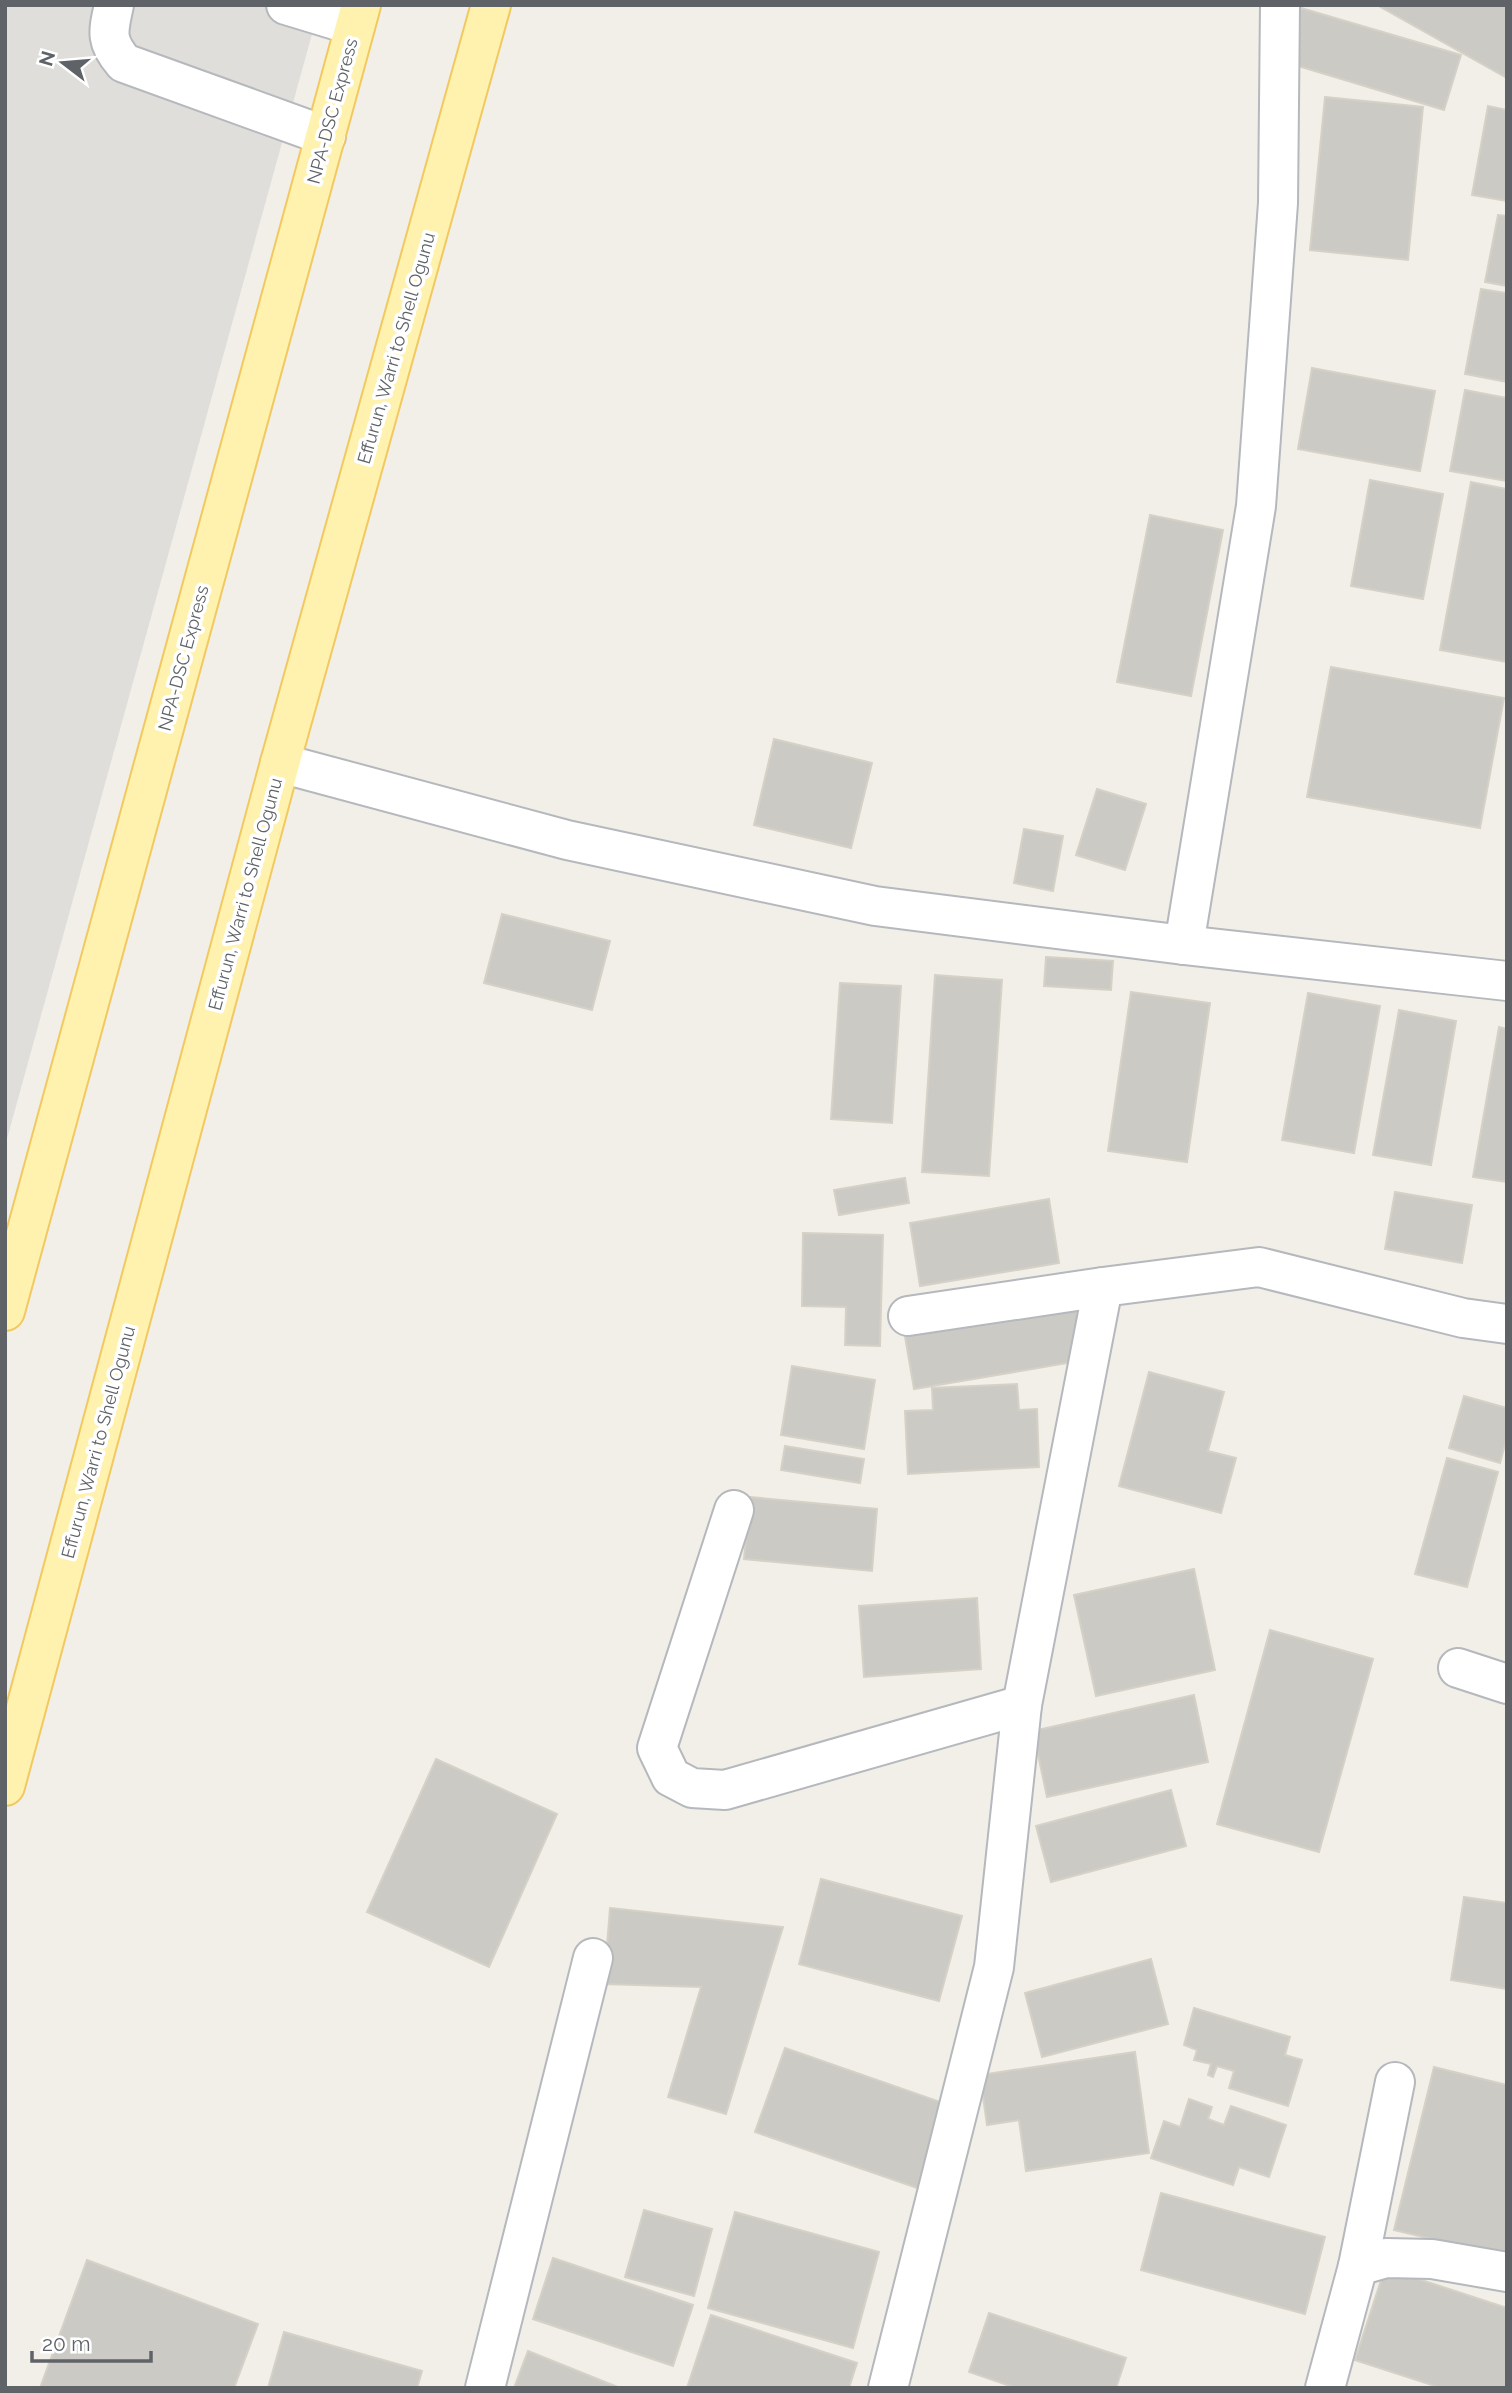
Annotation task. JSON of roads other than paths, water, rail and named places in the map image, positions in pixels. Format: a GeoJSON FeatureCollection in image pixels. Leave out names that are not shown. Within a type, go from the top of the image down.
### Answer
{"type":"FeatureCollection","features":[{"type":"Feature","properties":{"kind":"main road","name":"Effurun, Warri to Shell Ogunu"},"geometry":{"type":"LineString","coordinates":[[5,1786],[280,763],[491,5]]}},
{"type":"Feature","properties":{"kind":"main road","name":"NPA-DSC Express"},"geometry":{"type":"LineString","coordinates":[[5,1311],[358,16]]}},
{"type":"Feature","properties":{"kind":"street"},"geometry":{"type":"LineString","coordinates":[[114,5],[109,27],[111,48],[124,63],[326,136]]}},
{"type":"Feature","properties":{"kind":"street"},"geometry":{"type":"LineString","coordinates":[[286,5],[358,16]]}},
{"type":"Feature","properties":{"kind":"street"},"geometry":{"type":"LineString","coordinates":[[1184,945],[1256,506],[1278,203],[1280,5]]}},
{"type":"Feature","properties":{"kind":"street"},"geometry":{"type":"LineString","coordinates":[[280,763],[567,839],[875,906],[1184,945],[1507,981]]}},
{"type":"Feature","properties":{"kind":"street"},"geometry":{"type":"LineString","coordinates":[[908,1316],[1259,1267],[1463,1318],[1507,1324]]}},
{"type":"Feature","properties":{"kind":"street"},"geometry":{"type":"LineString","coordinates":[[888,2388],[994,1967],[1021,1705],[1103,1287]]}},
{"type":"Feature","properties":{"kind":"street"},"geometry":{"type":"LineString","coordinates":[[734,1510],[657,1748],[671,1777],[692,1788],[725,1790],[1021,1705]]}},
{"type":"Feature","properties":{"kind":"street"},"geometry":{"type":"LineString","coordinates":[[1458,1668],[1507,1684]]}},
{"type":"Feature","properties":{"kind":"street"},"geometry":{"type":"LineString","coordinates":[[485,2388],[593,1958]]}},
{"type":"Feature","properties":{"kind":"street"},"geometry":{"type":"LineString","coordinates":[[1325,2388],[1358,2266],[1395,2082]]}},
{"type":"Feature","properties":{"kind":"street"},"geometry":{"type":"LineString","coordinates":[[1358,2266],[1386,2258],[1432,2259],[1507,2272]]}}]}
